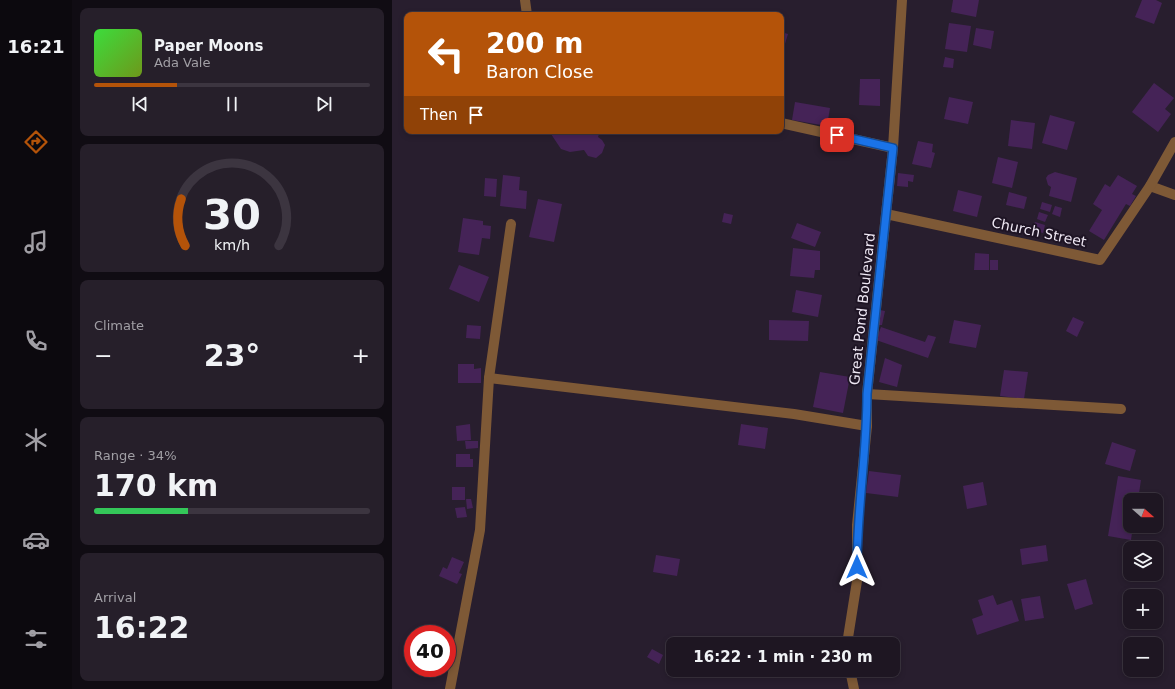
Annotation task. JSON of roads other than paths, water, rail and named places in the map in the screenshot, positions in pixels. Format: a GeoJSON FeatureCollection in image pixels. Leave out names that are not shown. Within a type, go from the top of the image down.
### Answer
{"type":"FeatureCollection","features":[{"type":"Feature","properties":{"kind":"street"},"geometry":{"type":"LineString","coordinates":[[525,0],[527,12]]}},
{"type":"Feature","properties":{"kind":"street","name":"Great Pond Boulevard"},"geometry":{"type":"LineString","coordinates":[[848,637],[857,581],[857,526],[867,426],[867,394],[893,148],[902,0]]}},
{"type":"Feature","properties":{"kind":"street"},"geometry":{"type":"LineString","coordinates":[[784,124],[893,148]]}},
{"type":"Feature","properties":{"kind":"street"},"geometry":{"type":"LineString","coordinates":[[1175,142],[1150,186],[1175,195]]}},
{"type":"Feature","properties":{"kind":"street","name":"Church Street"},"geometry":{"type":"LineString","coordinates":[[886,214],[1100,260],[1150,186]]}},
{"type":"Feature","properties":{"kind":"street"},"geometry":{"type":"LineString","coordinates":[[450,689],[480,530],[489,378],[511,224]]}},
{"type":"Feature","properties":{"kind":"street"},"geometry":{"type":"LineString","coordinates":[[489,378],[786,413],[867,426]]}},
{"type":"Feature","properties":{"kind":"street"},"geometry":{"type":"LineString","coordinates":[[867,394],[1121,409]]}},
{"type":"Feature","properties":{"kind":"street"},"geometry":{"type":"LineString","coordinates":[[851,677],[854,689]]}}]}
